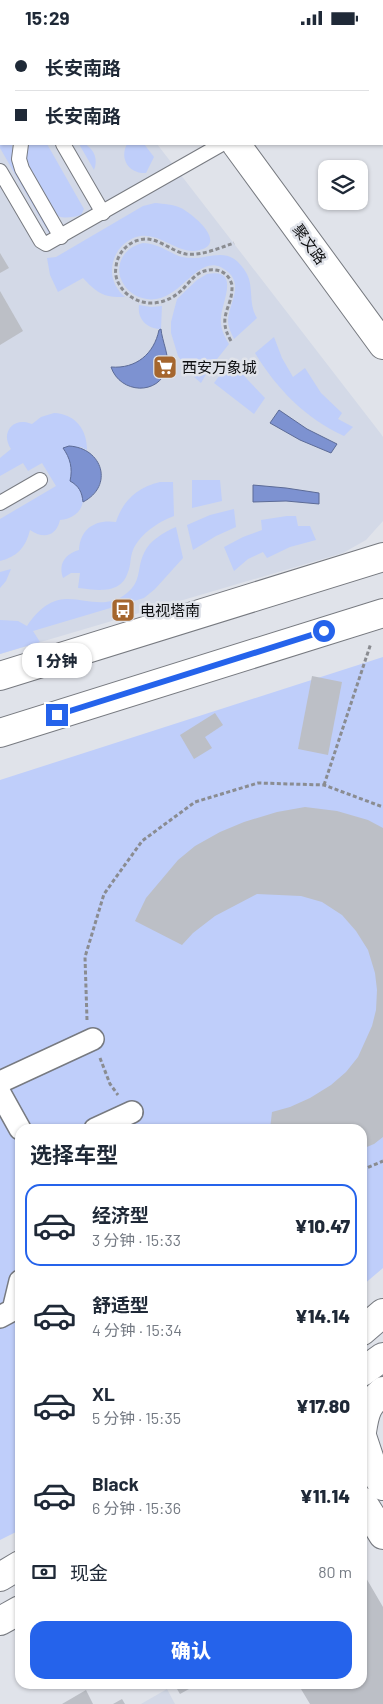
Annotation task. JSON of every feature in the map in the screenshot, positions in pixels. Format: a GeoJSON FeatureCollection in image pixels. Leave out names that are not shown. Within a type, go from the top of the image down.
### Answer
{"type":"FeatureCollection","features":[{"type":"Feature","properties":{"kind":"main road","name":"聚文路"},"geometry":{"type":"LineString","coordinates":[[237,145],[383,345]]}},
{"type":"Feature","properties":{"kind":"main road"},"geometry":{"type":"LineString","coordinates":[[0,676],[383,557]]}},
{"type":"Feature","properties":{"kind":"main road"},"geometry":{"type":"LineString","coordinates":[[0,733],[382,613]]}},
{"type":"Feature","properties":{"kind":"main road"},"geometry":{"type":"LineString","coordinates":[[367,1327],[383,1313]]}},
{"type":"Feature","properties":{"kind":"main road"},"geometry":{"type":"LineString","coordinates":[[367,1368],[383,1357]]}},
{"type":"Feature","properties":{"kind":"main road"},"geometry":{"type":"LineString","coordinates":[[367,1411],[369,1404],[383,1391]]}},
{"type":"Feature","properties":{"kind":"main road"},"geometry":{"type":"LineString","coordinates":[[367,1450],[372,1466],[383,1486]]}},
{"type":"Feature","properties":{"kind":"main road"},"geometry":{"type":"LineString","coordinates":[[367,1509],[383,1535]]}},
{"type":"Feature","properties":{"kind":"main road"},"geometry":{"type":"LineString","coordinates":[[0,1577],[15,1568]]}},
{"type":"Feature","properties":{"kind":"main road"},"geometry":{"type":"LineString","coordinates":[[0,1621],[15,1613]]}},
{"type":"Feature","properties":{"kind":"street"},"geometry":{"type":"LineString","coordinates":[[0,1082],[93,1039]]}},
{"type":"Feature","properties":{"kind":"street"},"geometry":{"type":"LineString","coordinates":[[0,1093],[17,1124]]}},
{"type":"Feature","properties":{"kind":"street"},"geometry":{"type":"LineString","coordinates":[[105,1124],[132,1112]]}},
{"type":"Feature","properties":{"kind":"street"},"geometry":{"type":"LineString","coordinates":[[0,1317],[12,1309],[15,1298]]}},
{"type":"Feature","properties":{"kind":"lane"},"geometry":{"type":"LineString","coordinates":[[21,145],[19,159],[22,169],[61,237]]}},
{"type":"Feature","properties":{"kind":"lane"},"geometry":{"type":"LineString","coordinates":[[64,145],[103,213]]}},
{"type":"Feature","properties":{"kind":"lane"},"geometry":{"type":"LineString","coordinates":[[0,171],[41,241],[48,244],[220,145]]}},
{"type":"Feature","properties":{"kind":"lane"},"geometry":{"type":"LineString","coordinates":[[0,503],[40,480]]}},
{"type":"Feature","properties":{"kind":"path"},"geometry":{"type":"LineString","coordinates":[[231,341],[226,331],[224,319],[232,285],[225,274],[216,270],[205,271],[196,275],[170,299],[160,303],[149,303],[137,300],[124,292],[117,282],[115,270],[118,258],[123,250],[139,240],[151,240],[187,254],[201,253],[234,243]]}},
{"type":"Feature","properties":{"kind":"path"},"geometry":{"type":"LineString","coordinates":[[324,785],[382,613]]}},
{"type":"Feature","properties":{"kind":"path"},"geometry":{"type":"LineString","coordinates":[[132,1112],[110,1084],[87,1023],[85,957],[104,894],[142,841],[195,802],[258,783],[324,785],[383,807]]}},
{"type":"Feature","properties":{"kind":"path"},"geometry":{"type":"LineString","coordinates":[[367,1168],[383,1161]]}},
{"type":"Feature","properties":{"kind":"shaded area","name":"西安万象城"},"geometry":{"type":"Polygon","coordinates":[[[0,145],[158,145],[383,437],[383,521],[366,540],[343,553],[0,654],[0,145]]]}},
{"type":"Feature","properties":{"kind":"shaded area"},"geometry":{"type":"Polygon","coordinates":[[[0,145],[12,145],[12,160],[16,170],[52,233],[50,235],[0,145]]]}},
{"type":"Feature","properties":{"kind":"shaded area"},"geometry":{"type":"Polygon","coordinates":[[[29,145],[48,145],[84,209],[81,215],[64,217],[58,216],[55,213],[27,167],[29,145]]]}},
{"type":"Feature","properties":{"kind":"shaded area"},"geometry":{"type":"Polygon","coordinates":[[[80,145],[86,145],[93,152],[96,159],[94,170],[80,145]]]}},
{"type":"Feature","properties":{"kind":"shaded area"},"geometry":{"type":"Polygon","coordinates":[[[127,145],[145,145],[154,157],[146,173],[135,171],[127,165],[124,155],[127,145]]]}},
{"type":"Feature","properties":{"kind":"shaded area"},"geometry":{"type":"Polygon","coordinates":[[[155,203],[178,207],[192,215],[208,233],[209,245],[203,249],[193,251],[183,249],[155,237],[135,237],[121,247],[115,256],[113,264],[112,275],[114,282],[125,297],[112,297],[101,293],[83,278],[58,292],[50,275],[47,258],[56,257],[143,206],[155,203]]]}},
{"type":"Feature","properties":{"kind":"shaded area"},"geometry":{"type":"Polygon","coordinates":[[[143,243],[159,246],[182,257],[225,255],[232,258],[240,264],[247,274],[254,313],[257,318],[234,339],[228,321],[235,283],[233,277],[228,272],[217,266],[207,266],[166,296],[154,299],[139,297],[133,294],[122,282],[119,274],[120,265],[126,252],[134,246],[143,243]]]}},
{"type":"Feature","properties":{"kind":"shaded area"},"geometry":{"type":"Polygon","coordinates":[[[217,273],[224,276],[227,281],[221,321],[225,338],[229,344],[209,369],[201,383],[192,375],[178,356],[171,333],[171,322],[177,299],[197,280],[207,274],[217,273]]]}},
{"type":"Feature","properties":{"kind":"shaded area"},"geometry":{"type":"Polygon","coordinates":[[[139,305],[162,306],[161,329],[147,325],[141,319],[139,305]]]}},
{"type":"Feature","properties":{"kind":"shaded area"},"geometry":{"type":"Polygon","coordinates":[[[161,329],[168,364],[163,377],[148,387],[131,387],[122,382],[111,367],[136,363],[148,353],[161,329]]]}},
{"type":"Feature","properties":{"kind":"shaded area"},"geometry":{"type":"Polygon","coordinates":[[[274,337],[282,358],[293,377],[305,368],[321,393],[342,413],[338,419],[353,427],[344,436],[317,421],[293,401],[273,379],[255,353],[274,337]]]}},
{"type":"Feature","properties":{"kind":"shaded area"},"geometry":{"type":"Polygon","coordinates":[[[231,360],[265,398],[254,414],[214,383],[231,360]]]}},
{"type":"Feature","properties":{"kind":"shaded area"},"geometry":{"type":"Polygon","coordinates":[[[279,410],[307,429],[337,444],[331,453],[300,440],[270,423],[279,410]]]}},
{"type":"Feature","properties":{"kind":"shaded area"},"geometry":{"type":"Polygon","coordinates":[[[54,413],[68,416],[74,420],[85,435],[87,450],[81,447],[63,448],[70,463],[70,480],[77,486],[83,498],[80,510],[75,515],[60,520],[55,530],[48,535],[40,535],[30,530],[20,550],[11,557],[0,561],[0,519],[56,486],[42,463],[28,471],[23,463],[0,476],[0,458],[11,449],[8,443],[8,432],[14,424],[25,422],[32,424],[41,417],[54,413]]]}},
{"type":"Feature","properties":{"kind":"shaded area"},"geometry":{"type":"Polygon","coordinates":[[[69,446],[81,448],[90,453],[97,460],[100,469],[99,487],[93,495],[83,502],[80,490],[70,481],[70,463],[63,448],[69,446]]]}},
{"type":"Feature","properties":{"kind":"shaded area"},"geometry":{"type":"Polygon","coordinates":[[[192,480],[220,480],[222,501],[192,508],[192,480]]]}},
{"type":"Feature","properties":{"kind":"shaded area"},"geometry":{"type":"Polygon","coordinates":[[[160,482],[173,482],[174,516],[156,525],[136,544],[131,555],[128,572],[120,584],[114,588],[93,590],[78,588],[80,573],[71,573],[63,578],[61,568],[64,560],[70,554],[79,550],[82,536],[90,527],[101,522],[116,522],[123,507],[132,496],[145,487],[160,482]]]}},
{"type":"Feature","properties":{"kind":"shaded area"},"geometry":{"type":"Polygon","coordinates":[[[253,485],[319,493],[319,504],[286,501],[253,502],[253,485]]]}},
{"type":"Feature","properties":{"kind":"shaded area"},"geometry":{"type":"Polygon","coordinates":[[[234,509],[236,527],[193,550],[187,525],[210,515],[234,509]]]}},
{"type":"Feature","properties":{"kind":"shaded area"},"geometry":{"type":"Polygon","coordinates":[[[296,516],[298,526],[310,526],[316,540],[290,547],[267,558],[263,552],[248,559],[234,571],[224,547],[262,530],[261,520],[296,516]]]}},
{"type":"Feature","properties":{"kind":"shaded area"},"geometry":{"type":"Polygon","coordinates":[[[176,527],[183,558],[155,589],[144,598],[33,631],[40,642],[0,654],[0,620],[18,621],[27,626],[40,611],[52,602],[64,599],[99,602],[111,601],[123,596],[134,586],[142,559],[149,545],[162,534],[176,527]]]}},
{"type":"Feature","properties":{"kind":"shaded area"},"geometry":{"type":"Polygon","coordinates":[[[11,569],[6,581],[0,588],[0,572],[11,569]]]}},
{"type":"Feature","properties":{"kind":"shaded area"},"geometry":{"type":"Polygon","coordinates":[[[383,657],[383,1268],[367,1282],[367,1124],[15,1124],[15,1532],[0,1540],[0,780],[383,657]]]}},
{"type":"Feature","properties":{"kind":"shaded area"},"geometry":{"type":"Polygon","coordinates":[[[167,1689],[175,1704],[141,1704],[167,1689]]]}},
{"type":"Feature","properties":{"kind":"building"},"geometry":{"type":"Polygon","coordinates":[[[0,253],[9,268],[0,273],[0,253]]]}},
{"type":"Feature","properties":{"kind":"building"},"geometry":{"type":"Polygon","coordinates":[[[0,291],[23,331],[0,345],[0,291]]]}},
{"type":"Feature","properties":{"kind":"building"},"geometry":{"type":"Polygon","coordinates":[[[312,676],[342,682],[328,755],[298,749],[312,676]]]}},
{"type":"Feature","properties":{"kind":"building"},"geometry":{"type":"Polygon","coordinates":[[[215,713],[223,725],[205,737],[212,748],[194,759],[180,735],[215,713]]]}},
{"type":"Feature","properties":{"kind":"building"},"geometry":{"type":"Polygon","coordinates":[[[305,807],[337,811],[368,820],[383,828],[383,1137],[367,1147],[367,1124],[271,1124],[272,1112],[290,1107],[310,1098],[331,1085],[346,1072],[358,1057],[372,1026],[376,1010],[377,990],[375,973],[368,950],[356,931],[342,915],[322,902],[301,896],[257,894],[215,916],[193,933],[182,945],[135,921],[146,898],[178,860],[195,846],[220,832],[244,822],[277,812],[305,807]]]}},
{"type":"Feature","properties":{"kind":"building"},"geometry":{"type":"Polygon","coordinates":[[[367,1580],[383,1607],[383,1704],[310,1704],[301,1689],[367,1689],[367,1580]]]}},
{"type":"Feature","properties":{"kind":"building"},"geometry":{"type":"Polygon","coordinates":[[[177,1689],[189,1689],[180,1694],[177,1689]]]}},
{"type":"Feature","properties":{"kind":"building"},"geometry":{"type":"Polygon","coordinates":[[[86,1690],[93,1704],[62,1704],[86,1690]]]}},
{"type":"Feature","properties":{"kind":"building"},"geometry":{"type":"Polygon","coordinates":[[[122,1699],[125,1704],[113,1704],[122,1699]]]}},
{"type":"Feature","properties":{"kind":"place","name":"西安万象城"},"geometry":{"type":"Point","coordinates":[165,367]}},
{"type":"Feature","properties":{"kind":"place","name":"电视塔南"},"geometry":{"type":"Point","coordinates":[123,610]}},
{"type":"Feature","properties":{"kind":"route"},"geometry":{"type":"LineString","coordinates":[[57,715],[324,631]]}}]}
